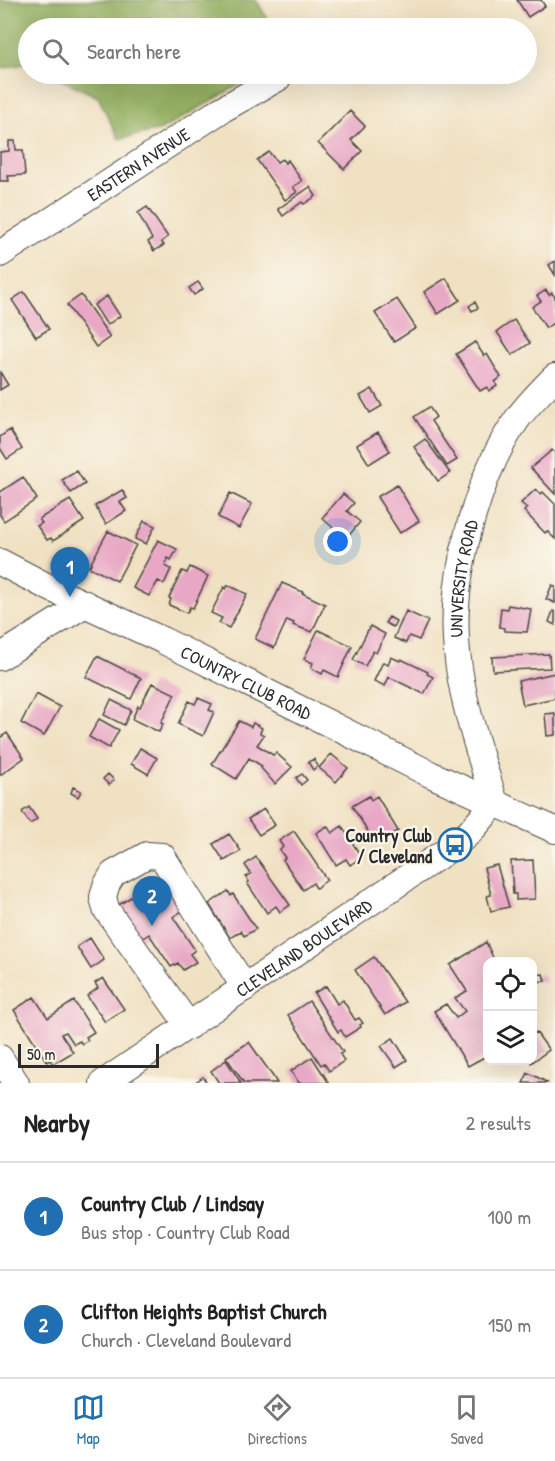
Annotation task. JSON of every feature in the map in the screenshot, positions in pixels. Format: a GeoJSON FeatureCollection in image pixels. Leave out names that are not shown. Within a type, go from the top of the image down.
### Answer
{"type":"FeatureCollection","features":[{"type":"Feature","properties":{"kind":"street","name":"EASTERN AVENUE"},"geometry":{"type":"LineString","coordinates":[[0,254],[221,110],[267,84]]}},
{"type":"Feature","properties":{"kind":"street","name":"UNIVERSITY ROAD"},"geometry":{"type":"LineString","coordinates":[[495,803],[480,755],[459,670],[456,600],[463,554],[489,471],[518,419],[555,377]]}},
{"type":"Feature","properties":{"kind":"street","name":"COUNTRY CLUB ROAD"},"geometry":{"type":"LineString","coordinates":[[0,562],[430,774],[555,830]]}},
{"type":"Feature","properties":{"kind":"street"},"geometry":{"type":"LineString","coordinates":[[0,657],[85,603]]}},
{"type":"Feature","properties":{"kind":"street","name":"CLEVELAND BOULEVARD"},"geometry":{"type":"LineString","coordinates":[[103,1083],[455,845],[470,832],[495,803]]}},
{"type":"Feature","properties":{"kind":"street"},"geometry":{"type":"LineString","coordinates":[[189,1026],[106,909],[103,897],[113,874],[147,855],[162,856],[245,988]]}},
{"type":"Feature","properties":{"kind":"street"},"geometry":{"type":"LineString","coordinates":[[0,1058],[16,1083]]}},
{"type":"Feature","properties":{"kind":"green space"},"geometry":{"type":"Polygon","coordinates":[[[0,0],[256,0],[267,18],[18,18],[18,65],[0,69],[0,0]]]}},
{"type":"Feature","properties":{"kind":"green space"},"geometry":{"type":"Polygon","coordinates":[[[71,84],[241,84],[161,130],[119,139],[98,97],[71,84]]]}},
{"type":"Feature","properties":{"kind":"building"},"geometry":{"type":"Polygon","coordinates":[[[517,0],[541,0],[545,6],[528,17],[517,0]]]}},
{"type":"Feature","properties":{"kind":"building"},"geometry":{"type":"Polygon","coordinates":[[[350,111],[365,126],[351,140],[362,151],[344,169],[318,143],[350,111]]]}},
{"type":"Feature","properties":{"kind":"building"},"geometry":{"type":"Polygon","coordinates":[[[9,141],[15,141],[16,150],[23,150],[25,175],[8,176],[9,181],[0,181],[0,152],[9,151],[9,141]]]}},
{"type":"Feature","properties":{"kind":"building"},"geometry":{"type":"Polygon","coordinates":[[[269,152],[277,162],[282,159],[285,163],[288,160],[302,181],[293,187],[297,192],[285,200],[257,160],[269,152]]]}},
{"type":"Feature","properties":{"kind":"building"},"geometry":{"type":"Polygon","coordinates":[[[310,187],[316,196],[304,204],[302,202],[283,216],[278,209],[310,187]]]}},
{"type":"Feature","properties":{"kind":"building"},"geometry":{"type":"Polygon","coordinates":[[[147,207],[168,237],[161,242],[164,245],[154,251],[148,242],[152,239],[138,213],[147,207]]]}},
{"type":"Feature","properties":{"kind":"building"},"geometry":{"type":"Polygon","coordinates":[[[555,261],[555,275],[549,265],[555,261]]]}},
{"type":"Feature","properties":{"kind":"building"},"geometry":{"type":"Polygon","coordinates":[[[446,278],[460,300],[438,314],[424,292],[446,278]]]}},
{"type":"Feature","properties":{"kind":"building"},"geometry":{"type":"Polygon","coordinates":[[[198,282],[203,289],[194,295],[189,288],[198,282]]]}},
{"type":"Feature","properties":{"kind":"building"},"geometry":{"type":"Polygon","coordinates":[[[546,290],[549,295],[552,293],[555,297],[555,327],[553,323],[546,328],[532,307],[541,301],[537,296],[546,290]]]}},
{"type":"Feature","properties":{"kind":"building"},"geometry":{"type":"Polygon","coordinates":[[[24,292],[49,329],[36,337],[12,300],[24,292]]]}},
{"type":"Feature","properties":{"kind":"building"},"geometry":{"type":"Polygon","coordinates":[[[81,295],[110,337],[96,347],[67,305],[81,295]]]}},
{"type":"Feature","properties":{"kind":"building"},"geometry":{"type":"Polygon","coordinates":[[[107,296],[120,316],[107,325],[94,305],[107,296]]]}},
{"type":"Feature","properties":{"kind":"building"},"geometry":{"type":"Polygon","coordinates":[[[397,299],[416,328],[394,342],[375,313],[397,299]]]}},
{"type":"Feature","properties":{"kind":"building"},"geometry":{"type":"Polygon","coordinates":[[[475,302],[478,308],[472,311],[469,306],[475,302]]]}},
{"type":"Feature","properties":{"kind":"building"},"geometry":{"type":"Polygon","coordinates":[[[514,320],[530,343],[512,355],[497,332],[514,320]]]}},
{"type":"Feature","properties":{"kind":"building"},"geometry":{"type":"Polygon","coordinates":[[[475,342],[484,356],[487,354],[501,377],[495,382],[497,386],[489,391],[487,387],[480,391],[456,354],[475,342]]]}},
{"type":"Feature","properties":{"kind":"building"},"geometry":{"type":"Polygon","coordinates":[[[0,372],[8,385],[0,390],[0,372]]]}},
{"type":"Feature","properties":{"kind":"building"},"geometry":{"type":"Polygon","coordinates":[[[372,389],[382,406],[370,413],[360,396],[372,389]]]}},
{"type":"Feature","properties":{"kind":"building"},"geometry":{"type":"Polygon","coordinates":[[[429,407],[436,417],[431,421],[457,460],[447,466],[414,417],[429,407]]]}},
{"type":"Feature","properties":{"kind":"building"},"geometry":{"type":"Polygon","coordinates":[[[10,430],[22,449],[7,459],[0,448],[0,437],[10,430]]]}},
{"type":"Feature","properties":{"kind":"building"},"geometry":{"type":"Polygon","coordinates":[[[378,432],[390,451],[369,464],[357,445],[378,432]]]}},
{"type":"Feature","properties":{"kind":"building"},"geometry":{"type":"Polygon","coordinates":[[[425,439],[450,473],[438,481],[414,447],[425,439]]]}},
{"type":"Feature","properties":{"kind":"building"},"geometry":{"type":"Polygon","coordinates":[[[552,450],[555,453],[555,494],[531,468],[552,450]]]}},
{"type":"Feature","properties":{"kind":"building"},"geometry":{"type":"Polygon","coordinates":[[[77,471],[85,484],[71,493],[62,480],[77,471]]]}},
{"type":"Feature","properties":{"kind":"building"},"geometry":{"type":"Polygon","coordinates":[[[23,477],[37,499],[4,521],[0,515],[0,492],[23,477]]]}},
{"type":"Feature","properties":{"kind":"building"},"geometry":{"type":"Polygon","coordinates":[[[397,485],[419,521],[400,533],[377,497],[397,485]]]}},
{"type":"Feature","properties":{"kind":"building"},"geometry":{"type":"Polygon","coordinates":[[[536,489],[541,494],[543,492],[555,504],[555,539],[547,531],[545,533],[524,511],[527,508],[521,503],[536,489]]]}},
{"type":"Feature","properties":{"kind":"building"},"geometry":{"type":"Polygon","coordinates":[[[122,490],[127,498],[120,502],[126,511],[106,524],[95,506],[122,490]]]}},
{"type":"Feature","properties":{"kind":"building"},"geometry":{"type":"Polygon","coordinates":[[[230,493],[252,504],[239,528],[218,517],[230,493]]]}},
{"type":"Feature","properties":{"kind":"building"},"geometry":{"type":"Polygon","coordinates":[[[343,494],[354,503],[347,511],[360,522],[346,539],[322,518],[343,494]]]}},
{"type":"Feature","properties":{"kind":"building"},"geometry":{"type":"Polygon","coordinates":[[[70,500],[84,521],[53,541],[51,538],[47,540],[37,526],[42,523],[39,519],[70,500]]]}},
{"type":"Feature","properties":{"kind":"building"},"geometry":{"type":"Polygon","coordinates":[[[144,521],[155,526],[146,544],[135,539],[144,521]]]}},
{"type":"Feature","properties":{"kind":"building"},"geometry":{"type":"Polygon","coordinates":[[[108,531],[136,545],[117,581],[89,567],[108,531]]]}},
{"type":"Feature","properties":{"kind":"building"},"geometry":{"type":"Polygon","coordinates":[[[158,540],[177,549],[171,560],[168,558],[165,566],[171,569],[164,584],[158,581],[149,596],[133,588],[158,540]]]}},
{"type":"Feature","properties":{"kind":"building"},"geometry":{"type":"Polygon","coordinates":[[[190,567],[208,576],[193,608],[190,607],[187,613],[169,605],[171,599],[169,598],[182,571],[187,573],[190,567]]]}},
{"type":"Feature","properties":{"kind":"building"},"geometry":{"type":"Polygon","coordinates":[[[282,583],[325,604],[312,632],[293,625],[294,623],[287,620],[274,648],[255,639],[282,583]]]}},
{"type":"Feature","properties":{"kind":"building"},"geometry":{"type":"Polygon","coordinates":[[[228,585],[247,594],[229,628],[219,623],[222,618],[211,613],[224,587],[226,589],[228,585]]]}},
{"type":"Feature","properties":{"kind":"building"},"geometry":{"type":"Polygon","coordinates":[[[552,585],[555,586],[555,603],[546,599],[552,585]]]}},
{"type":"Feature","properties":{"kind":"building"},"geometry":{"type":"Polygon","coordinates":[[[508,605],[531,609],[527,632],[504,631],[504,628],[499,627],[501,608],[507,609],[508,605]]]}},
{"type":"Feature","properties":{"kind":"building"},"geometry":{"type":"Polygon","coordinates":[[[406,611],[428,621],[419,640],[409,636],[406,643],[394,638],[406,611]]]}},
{"type":"Feature","properties":{"kind":"building"},"geometry":{"type":"Polygon","coordinates":[[[553,611],[555,612],[555,625],[549,622],[553,611]]]}},
{"type":"Feature","properties":{"kind":"building"},"geometry":{"type":"Polygon","coordinates":[[[389,617],[396,621],[393,627],[385,623],[389,617]]]}},
{"type":"Feature","properties":{"kind":"building"},"geometry":{"type":"Polygon","coordinates":[[[370,626],[385,634],[376,653],[373,651],[365,666],[353,660],[370,626]]]}},
{"type":"Feature","properties":{"kind":"building"},"geometry":{"type":"Polygon","coordinates":[[[318,630],[352,646],[338,677],[324,670],[322,674],[311,668],[313,663],[304,659],[318,630]]]}},
{"type":"Feature","properties":{"kind":"building"},"geometry":{"type":"Polygon","coordinates":[[[549,654],[550,668],[493,671],[492,657],[549,654]]]}},
{"type":"Feature","properties":{"kind":"building"},"geometry":{"type":"Polygon","coordinates":[[[97,656],[141,678],[131,699],[86,677],[97,656]]]}},
{"type":"Feature","properties":{"kind":"building"},"geometry":{"type":"Polygon","coordinates":[[[391,657],[400,661],[401,659],[428,672],[427,674],[433,677],[424,694],[389,677],[385,686],[374,681],[383,662],[388,664],[391,657]]]}},
{"type":"Feature","properties":{"kind":"building"},"geometry":{"type":"Polygon","coordinates":[[[555,673],[555,698],[523,705],[518,681],[555,673]]]}},
{"type":"Feature","properties":{"kind":"building"},"geometry":{"type":"Polygon","coordinates":[[[152,683],[175,694],[159,732],[132,719],[152,683]]]}},
{"type":"Feature","properties":{"kind":"building"},"geometry":{"type":"Polygon","coordinates":[[[36,694],[60,707],[44,736],[21,723],[36,694]]]}},
{"type":"Feature","properties":{"kind":"building"},"geometry":{"type":"Polygon","coordinates":[[[198,698],[212,704],[209,710],[214,712],[203,736],[178,724],[189,701],[195,704],[198,698]]]}},
{"type":"Feature","properties":{"kind":"building"},"geometry":{"type":"Polygon","coordinates":[[[111,700],[131,710],[124,725],[104,715],[111,700]]]}},
{"type":"Feature","properties":{"kind":"building"},"geometry":{"type":"Polygon","coordinates":[[[555,713],[555,735],[547,736],[545,714],[555,713]]]}},
{"type":"Feature","properties":{"kind":"building"},"geometry":{"type":"Polygon","coordinates":[[[99,719],[119,730],[109,748],[89,737],[99,719]]]}},
{"type":"Feature","properties":{"kind":"building"},"geometry":{"type":"Polygon","coordinates":[[[239,721],[251,727],[253,723],[262,728],[260,733],[264,735],[257,745],[273,755],[276,753],[292,767],[275,784],[261,768],[262,766],[249,758],[236,779],[212,764],[239,721]]]}},
{"type":"Feature","properties":{"kind":"building"},"geometry":{"type":"Polygon","coordinates":[[[7,733],[24,758],[0,775],[0,738],[7,733]]]}},
{"type":"Feature","properties":{"kind":"building"},"geometry":{"type":"Polygon","coordinates":[[[140,748],[157,758],[148,774],[131,764],[140,748]]]}},
{"type":"Feature","properties":{"kind":"building"},"geometry":{"type":"Polygon","coordinates":[[[331,754],[348,768],[336,782],[319,768],[331,754]]]}},
{"type":"Feature","properties":{"kind":"building"},"geometry":{"type":"Polygon","coordinates":[[[314,759],[318,766],[313,770],[308,762],[314,759]]]}},
{"type":"Feature","properties":{"kind":"building"},"geometry":{"type":"Polygon","coordinates":[[[108,774],[114,780],[109,785],[103,779],[108,774]]]}},
{"type":"Feature","properties":{"kind":"building"},"geometry":{"type":"Polygon","coordinates":[[[302,774],[307,780],[301,785],[296,778],[302,774]]]}},
{"type":"Feature","properties":{"kind":"building"},"geometry":{"type":"Polygon","coordinates":[[[73,787],[81,791],[78,797],[71,793],[73,787]]]}},
{"type":"Feature","properties":{"kind":"building"},"geometry":{"type":"Polygon","coordinates":[[[369,796],[371,800],[377,796],[398,831],[385,839],[382,835],[374,841],[352,806],[369,796]]]}},
{"type":"Feature","properties":{"kind":"building"},"geometry":{"type":"Polygon","coordinates":[[[29,807],[37,819],[30,824],[22,812],[29,807]]]}},
{"type":"Feature","properties":{"kind":"building"},"geometry":{"type":"Polygon","coordinates":[[[264,809],[275,825],[259,835],[248,819],[264,809]]]}},
{"type":"Feature","properties":{"kind":"building"},"geometry":{"type":"Polygon","coordinates":[[[327,826],[332,833],[342,826],[362,858],[350,865],[346,859],[336,865],[316,833],[327,826]]]}},
{"type":"Feature","properties":{"kind":"building"},"geometry":{"type":"Polygon","coordinates":[[[294,831],[327,880],[316,888],[313,883],[303,890],[283,860],[285,858],[280,850],[283,847],[279,841],[294,831]]]}},
{"type":"Feature","properties":{"kind":"building"},"geometry":{"type":"Polygon","coordinates":[[[229,834],[241,851],[224,861],[213,844],[229,834]]]}},
{"type":"Feature","properties":{"kind":"building"},"geometry":{"type":"Polygon","coordinates":[[[256,857],[290,905],[280,912],[276,906],[267,913],[247,883],[249,882],[246,877],[251,874],[245,865],[256,857]]]}},
{"type":"Feature","properties":{"kind":"building"},"geometry":{"type":"Polygon","coordinates":[[[533,860],[535,899],[516,900],[516,894],[513,894],[511,861],[533,860]]]}},
{"type":"Feature","properties":{"kind":"building"},"geometry":{"type":"Polygon","coordinates":[[[497,865],[509,907],[491,911],[487,896],[491,895],[484,868],[497,865]]]}},
{"type":"Feature","properties":{"kind":"building"},"geometry":{"type":"Polygon","coordinates":[[[163,876],[185,909],[173,917],[195,950],[190,954],[196,962],[183,970],[178,963],[171,967],[149,934],[137,942],[114,908],[163,876]]]}},
{"type":"Feature","properties":{"kind":"building"},"geometry":{"type":"Polygon","coordinates":[[[228,891],[231,896],[233,894],[256,929],[244,936],[241,931],[230,938],[209,904],[228,891]]]}},
{"type":"Feature","properties":{"kind":"building"},"geometry":{"type":"Polygon","coordinates":[[[90,938],[104,960],[91,969],[77,947],[90,938]]]}},
{"type":"Feature","properties":{"kind":"building"},"geometry":{"type":"Polygon","coordinates":[[[486,942],[493,957],[483,957],[483,1058],[468,1066],[434,1011],[446,1004],[456,1018],[465,1011],[455,998],[467,991],[450,965],[486,942]]]}},
{"type":"Feature","properties":{"kind":"building"},"geometry":{"type":"Polygon","coordinates":[[[374,957],[405,1002],[385,1015],[355,970],[374,957]]]}},
{"type":"Feature","properties":{"kind":"building"},"geometry":{"type":"Polygon","coordinates":[[[543,974],[545,981],[537,982],[537,975],[543,974]]]}},
{"type":"Feature","properties":{"kind":"building"},"geometry":{"type":"Polygon","coordinates":[[[103,978],[124,1009],[105,1022],[87,996],[98,988],[95,983],[103,978]]]}},
{"type":"Feature","properties":{"kind":"building"},"geometry":{"type":"Polygon","coordinates":[[[326,986],[337,1004],[343,1000],[355,1020],[359,1018],[363,1023],[361,1027],[345,1037],[341,1030],[338,1032],[314,993],[326,986]]]}},
{"type":"Feature","properties":{"kind":"building"},"geometry":{"type":"Polygon","coordinates":[[[34,997],[48,1018],[74,1001],[94,1032],[86,1037],[88,1040],[82,1044],[80,1041],[74,1044],[66,1032],[61,1034],[73,1052],[53,1064],[50,1060],[47,1062],[14,1010],[34,997]]]}},
{"type":"Feature","properties":{"kind":"building"},"geometry":{"type":"Polygon","coordinates":[[[309,1001],[343,1052],[340,1054],[344,1061],[329,1071],[324,1063],[321,1065],[288,1015],[309,1001]]]}},
{"type":"Feature","properties":{"kind":"building"},"geometry":{"type":"Polygon","coordinates":[[[537,1033],[549,1050],[537,1059],[537,1033]]]}},
{"type":"Feature","properties":{"kind":"building"},"geometry":{"type":"Polygon","coordinates":[[[393,1038],[407,1060],[396,1067],[381,1046],[393,1038]]]}},
{"type":"Feature","properties":{"kind":"building"},"geometry":{"type":"Polygon","coordinates":[[[249,1042],[277,1083],[244,1083],[226,1057],[249,1042]]]}},
{"type":"Feature","properties":{"kind":"building"},"geometry":{"type":"Polygon","coordinates":[[[312,1057],[329,1083],[299,1083],[291,1071],[312,1057]]]}},
{"type":"Feature","properties":{"kind":"building"},"geometry":{"type":"Polygon","coordinates":[[[226,1060],[241,1083],[219,1083],[211,1071],[226,1060]]]}},
{"type":"Feature","properties":{"kind":"building"},"geometry":{"type":"Polygon","coordinates":[[[528,1073],[535,1076],[548,1083],[523,1083],[528,1073]]]}},
{"type":"Feature","properties":{"kind":"building"},"geometry":{"type":"Polygon","coordinates":[[[203,1077],[207,1083],[194,1083],[203,1077]]]}},
{"type":"Feature","properties":{"kind":"place","name":"Country Club / Lindsay"},"geometry":{"type":"Point","coordinates":[70,597]}},
{"type":"Feature","properties":{"kind":"place","name":"Country Club / Cleveland"},"geometry":{"type":"Point","coordinates":[455,845]}},
{"type":"Feature","properties":{"kind":"place","name":"Clifton Heights Baptist Church"},"geometry":{"type":"Point","coordinates":[152,926]}}]}
